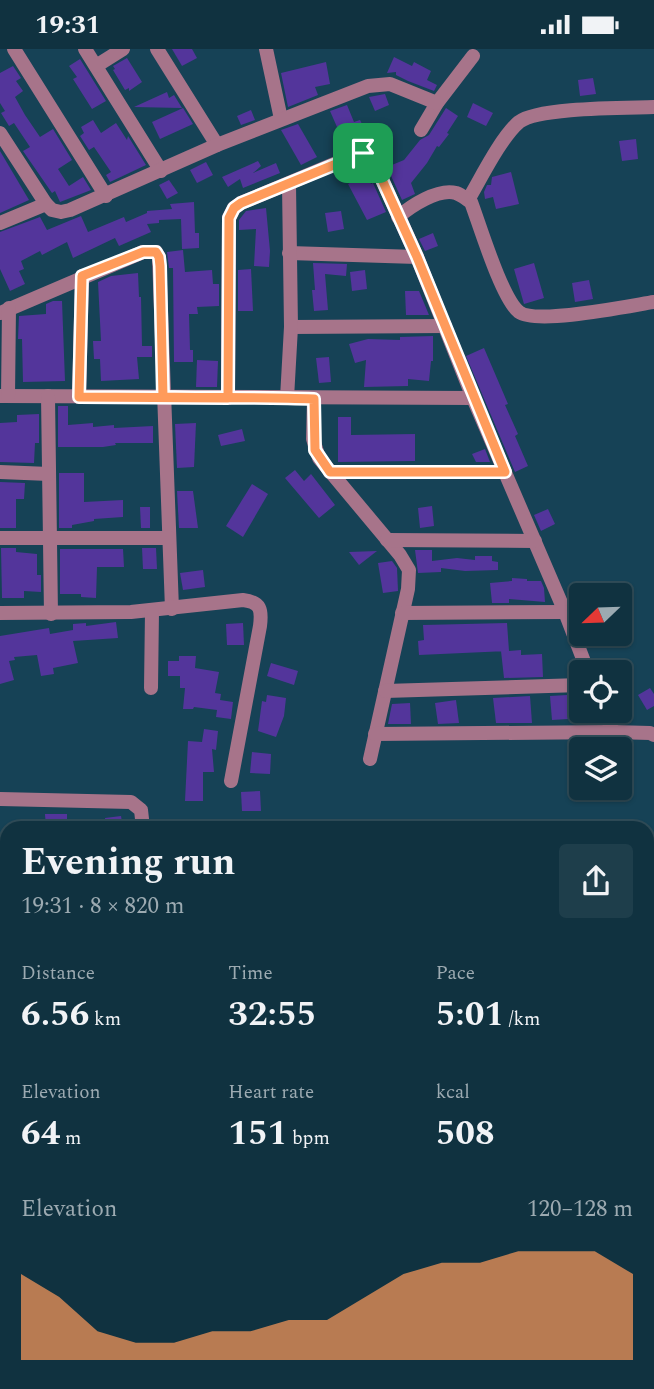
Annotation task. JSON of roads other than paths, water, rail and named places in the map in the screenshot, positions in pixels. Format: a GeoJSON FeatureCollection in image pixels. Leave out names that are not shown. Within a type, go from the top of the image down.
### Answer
{"type":"FeatureCollection","features":[{"type":"Feature","properties":{"kind":"street"},"geometry":{"type":"LineString","coordinates":[[14,49],[106,195]]}},
{"type":"Feature","properties":{"kind":"street"},"geometry":{"type":"LineString","coordinates":[[85,49],[160,171]]}},
{"type":"Feature","properties":{"kind":"street"},"geometry":{"type":"LineString","coordinates":[[96,67],[123,49]]}},
{"type":"Feature","properties":{"kind":"street"},"geometry":{"type":"LineString","coordinates":[[157,49],[217,145]]}},
{"type":"Feature","properties":{"kind":"street"},"geometry":{"type":"LineString","coordinates":[[266,49],[281,119]]}},
{"type":"Feature","properties":{"kind":"street"},"geometry":{"type":"LineString","coordinates":[[421,130],[471,51]]}},
{"type":"Feature","properties":{"kind":"street"},"geometry":{"type":"LineString","coordinates":[[0,132],[46,204],[52,210],[61,212],[106,195],[217,145],[368,86],[390,84],[437,103]]}},
{"type":"Feature","properties":{"kind":"street"},"geometry":{"type":"LineString","coordinates":[[468,200],[501,146],[521,121],[554,112],[654,107]]}},
{"type":"Feature","properties":{"kind":"street"},"geometry":{"type":"LineString","coordinates":[[228,398],[229,218],[234,208],[363,153],[369,155],[417,257],[583,660]]}},
{"type":"Feature","properties":{"kind":"street"},"geometry":{"type":"LineString","coordinates":[[288,398],[291,327],[289,185]]}},
{"type":"Feature","properties":{"kind":"street"},"geometry":{"type":"LineString","coordinates":[[398,217],[416,203],[448,192],[459,194],[471,202],[505,291],[514,307],[522,314],[543,318],[654,303]]}},
{"type":"Feature","properties":{"kind":"street"},"geometry":{"type":"LineString","coordinates":[[0,223],[46,204]]}},
{"type":"Feature","properties":{"kind":"street"},"geometry":{"type":"LineString","coordinates":[[172,609],[163,397],[159,257],[156,252],[143,252],[4,310],[4,396],[79,397],[163,397],[288,398],[314,399],[473,398]]}},
{"type":"Feature","properties":{"kind":"street"},"geometry":{"type":"LineString","coordinates":[[289,253],[417,257]]}},
{"type":"Feature","properties":{"kind":"street"},"geometry":{"type":"LineString","coordinates":[[79,397],[82,276]]}},
{"type":"Feature","properties":{"kind":"street"},"geometry":{"type":"LineString","coordinates":[[291,327],[444,326]]}},
{"type":"Feature","properties":{"kind":"street"},"geometry":{"type":"LineString","coordinates":[[48,396],[51,614]]}},
{"type":"Feature","properties":{"kind":"street"},"geometry":{"type":"LineString","coordinates":[[314,399],[315,450],[409,569],[410,579],[370,759]]}},
{"type":"Feature","properties":{"kind":"street"},"geometry":{"type":"LineString","coordinates":[[330,472],[505,472]]}},
{"type":"Feature","properties":{"kind":"street"},"geometry":{"type":"LineString","coordinates":[[0,473],[49,474]]}},
{"type":"Feature","properties":{"kind":"street"},"geometry":{"type":"LineString","coordinates":[[0,538],[169,538]]}},
{"type":"Feature","properties":{"kind":"street"},"geometry":{"type":"LineString","coordinates":[[387,540],[535,541]]}},
{"type":"Feature","properties":{"kind":"street"},"geometry":{"type":"LineString","coordinates":[[0,613],[152,611],[253,601],[261,609],[261,626],[231,781]]}},
{"type":"Feature","properties":{"kind":"street"},"geometry":{"type":"LineString","coordinates":[[151,688],[152,611]]}},
{"type":"Feature","properties":{"kind":"street"},"geometry":{"type":"LineString","coordinates":[[401,613],[565,612]]}},
{"type":"Feature","properties":{"kind":"street"},"geometry":{"type":"LineString","coordinates":[[385,691],[569,685]]}},
{"type":"Feature","properties":{"kind":"street"},"geometry":{"type":"LineString","coordinates":[[609,723],[613,732]]}},
{"type":"Feature","properties":{"kind":"street"},"geometry":{"type":"LineString","coordinates":[[375,734],[613,732],[650,733],[654,736]]}},
{"type":"Feature","properties":{"kind":"street"},"geometry":{"type":"LineString","coordinates":[[0,799],[131,802],[141,810],[142,821]]}}]}
